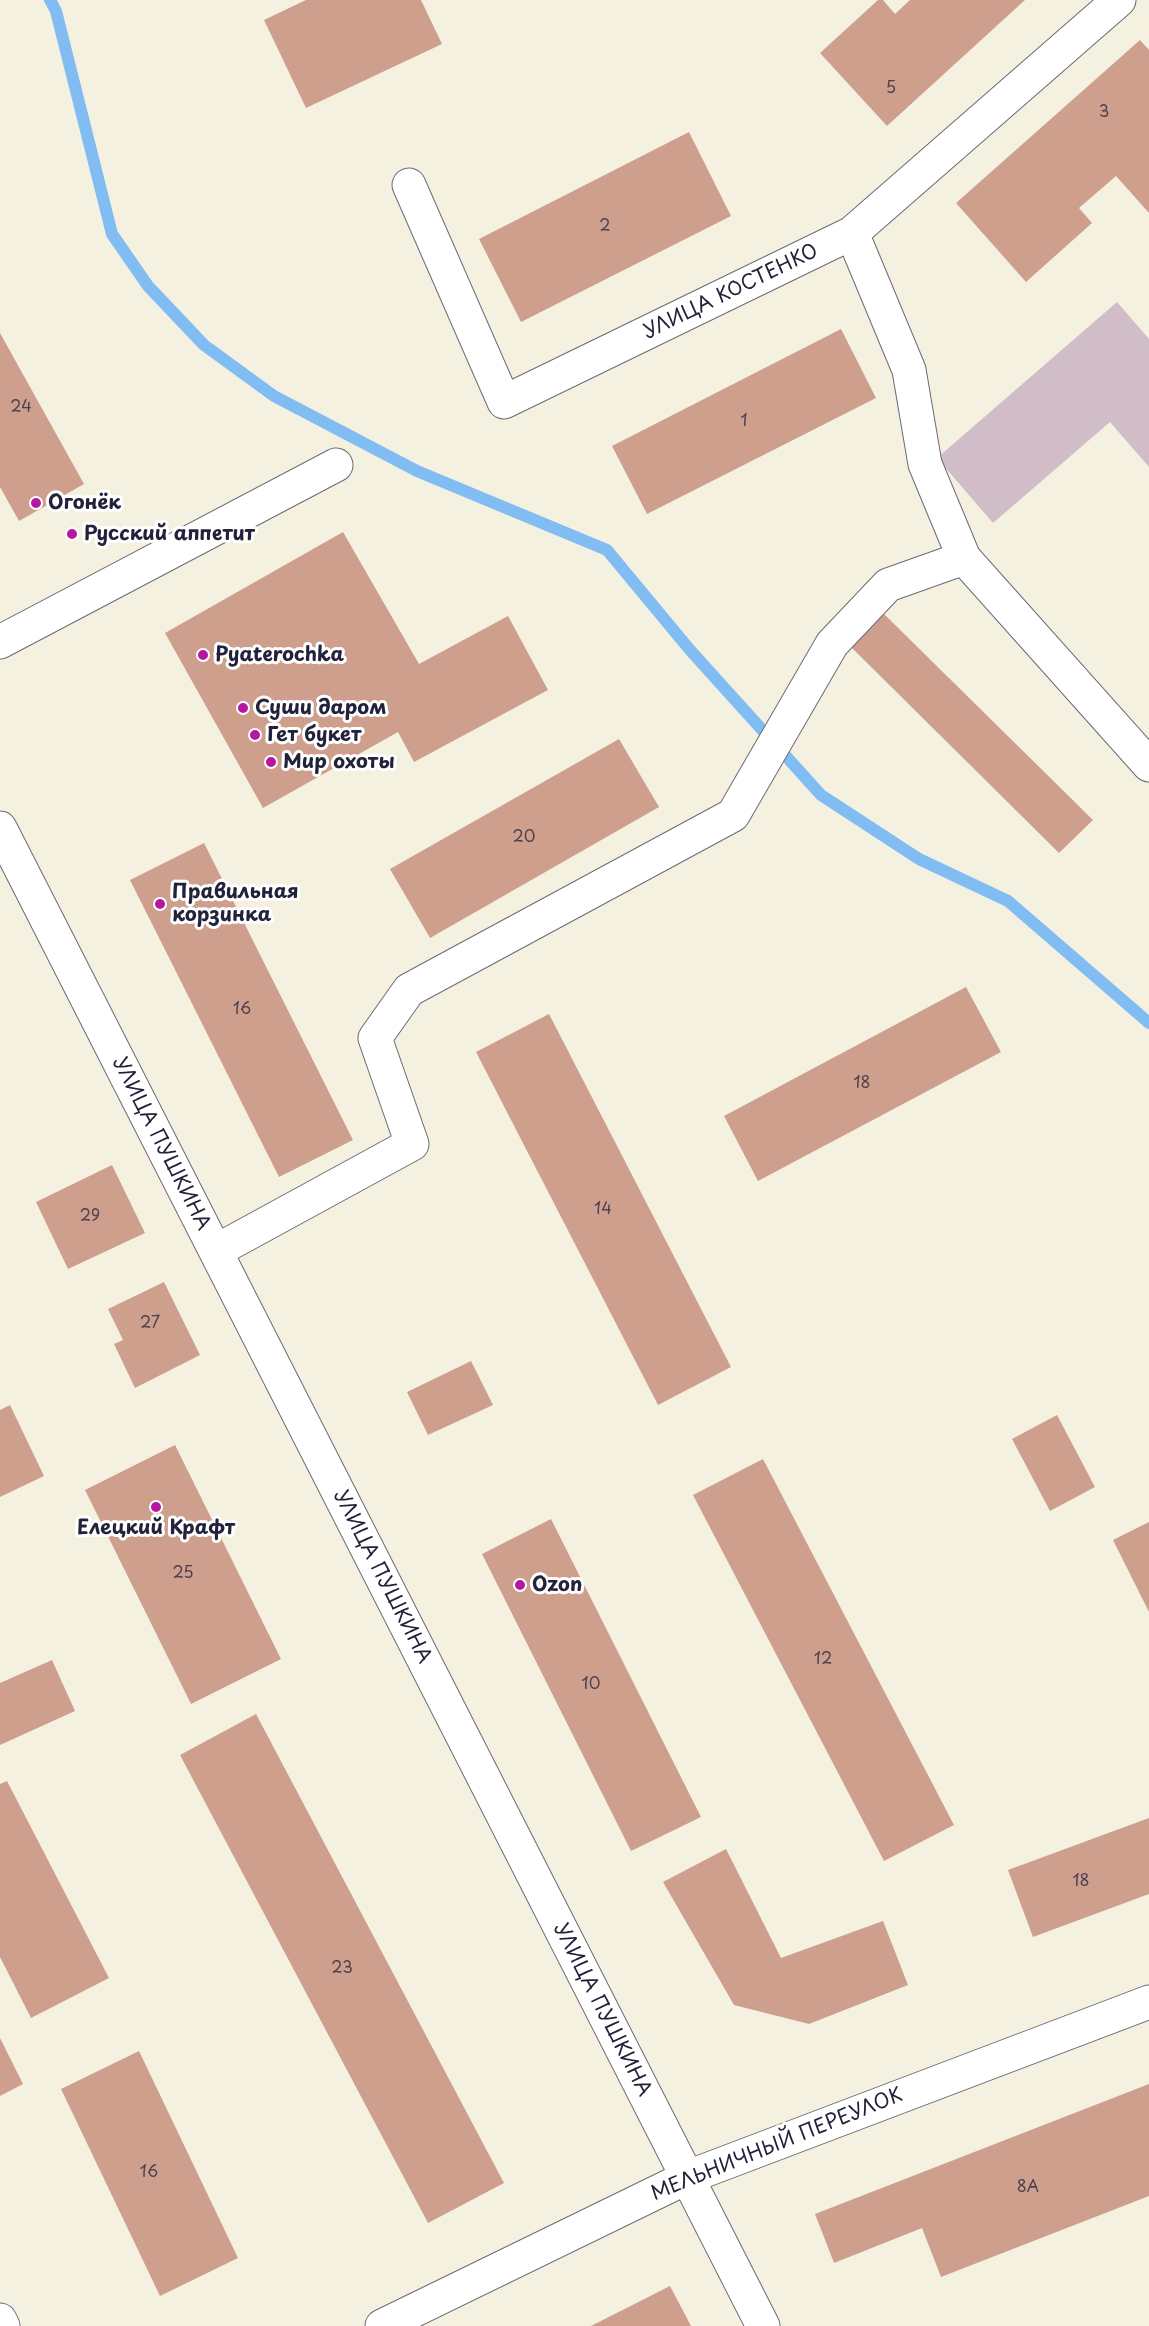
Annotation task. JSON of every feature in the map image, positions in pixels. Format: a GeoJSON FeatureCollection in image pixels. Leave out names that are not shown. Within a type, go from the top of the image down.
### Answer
{"type":"FeatureCollection","features":[{"type":"Feature","properties":{"kind":"street","name":"УЛИЦА КОСТЕНКО"},"geometry":{"type":"LineString","coordinates":[[409,185],[504,402],[852,234],[1119,0]]}},
{"type":"Feature","properties":{"kind":"street"},"geometry":{"type":"LineString","coordinates":[[852,234],[909,370],[925,464],[964,558],[1149,765]]}},
{"type":"Feature","properties":{"kind":"street"},"geometry":{"type":"LineString","coordinates":[[0,642],[336,465]]}},
{"type":"Feature","properties":{"kind":"street"},"geometry":{"type":"LineString","coordinates":[[216,1251],[412,1144],[375,1038],[409,990],[733,815],[832,644],[888,585],[964,558]]}},
{"type":"Feature","properties":{"kind":"street","name":"УЛИЦА ПУШКИНА"},"geometry":{"type":"LineString","coordinates":[[0,828],[763,2326]]}},
{"type":"Feature","properties":{"kind":"street","name":"МЕЛЬНИЧНЫЙ ПЕРЕУЛОК"},"geometry":{"type":"LineString","coordinates":[[382,2326],[688,2177],[1149,2002]]}},
{"type":"Feature","properties":{"kind":"street"},"geometry":{"type":"LineString","coordinates":[[0,2320],[3,2326]]}},
{"type":"Feature","properties":{"kind":"shaded area"},"geometry":{"type":"Polygon","coordinates":[[[1117,302],[1149,339],[1149,467],[1110,422],[993,523],[937,458],[1117,302]]]}},
{"type":"Feature","properties":{"kind":"building"},"geometry":{"type":"Polygon","coordinates":[[[306,0],[421,0],[442,44],[306,108],[264,20],[306,0]]]}},
{"type":"Feature","properties":{"kind":"building"},"geometry":{"type":"Polygon","coordinates":[[[878,0],[883,0],[895,14],[910,0],[1025,0],[887,126],[820,53],[878,0]]]}},
{"type":"Feature","properties":{"kind":"building"},"geometry":{"type":"Polygon","coordinates":[[[1140,40],[1149,50],[1149,213],[1116,176],[1079,208],[1092,223],[1026,282],[956,203],[1140,40]]]}},
{"type":"Feature","properties":{"kind":"building"},"geometry":{"type":"Polygon","coordinates":[[[689,132],[731,216],[521,322],[479,239],[689,132]]]}},
{"type":"Feature","properties":{"kind":"building"},"geometry":{"type":"Polygon","coordinates":[[[841,329],[876,398],[647,514],[612,446],[841,329]]]}},
{"type":"Feature","properties":{"kind":"building"},"geometry":{"type":"Polygon","coordinates":[[[0,333],[84,484],[19,521],[0,487],[0,333]]]}},
{"type":"Feature","properties":{"kind":"building"},"geometry":{"type":"Polygon","coordinates":[[[343,532],[419,664],[508,616],[548,690],[414,762],[398,732],[263,808],[165,633],[343,532]]]}},
{"type":"Feature","properties":{"kind":"building"},"geometry":{"type":"Polygon","coordinates":[[[884,614],[1093,820],[1059,853],[851,647],[884,614]]]}},
{"type":"Feature","properties":{"kind":"building"},"geometry":{"type":"Polygon","coordinates":[[[619,739],[659,807],[430,938],[390,869],[619,739]]]}},
{"type":"Feature","properties":{"kind":"building"},"geometry":{"type":"Polygon","coordinates":[[[204,843],[353,1140],[279,1177],[130,880],[204,843]]]}},
{"type":"Feature","properties":{"kind":"building"},"geometry":{"type":"Polygon","coordinates":[[[966,987],[1001,1052],[758,1181],[724,1116],[966,987]]]}},
{"type":"Feature","properties":{"kind":"building"},"geometry":{"type":"Polygon","coordinates":[[[549,1014],[731,1367],[658,1405],[476,1052],[549,1014]]]}},
{"type":"Feature","properties":{"kind":"building"},"geometry":{"type":"Polygon","coordinates":[[[112,1165],[145,1233],[68,1269],[36,1202],[112,1165]]]}},
{"type":"Feature","properties":{"kind":"building"},"geometry":{"type":"Polygon","coordinates":[[[164,1282],[200,1355],[135,1388],[114,1344],[123,1340],[108,1309],[164,1282]]]}},
{"type":"Feature","properties":{"kind":"building"},"geometry":{"type":"Polygon","coordinates":[[[471,1361],[493,1405],[428,1435],[407,1392],[471,1361]]]}},
{"type":"Feature","properties":{"kind":"building"},"geometry":{"type":"Polygon","coordinates":[[[10,1405],[44,1476],[0,1497],[0,1410],[10,1405]]]}},
{"type":"Feature","properties":{"kind":"building"},"geometry":{"type":"Polygon","coordinates":[[[1057,1415],[1095,1487],[1050,1511],[1012,1439],[1057,1415]]]}},
{"type":"Feature","properties":{"kind":"building"},"geometry":{"type":"Polygon","coordinates":[[[175,1445],[281,1659],[191,1704],[85,1490],[175,1445]]]}},
{"type":"Feature","properties":{"kind":"building"},"geometry":{"type":"Polygon","coordinates":[[[763,1459],[954,1825],[884,1861],[693,1495],[763,1459]]]}},
{"type":"Feature","properties":{"kind":"building"},"geometry":{"type":"Polygon","coordinates":[[[551,1519],[701,1817],[631,1851],[482,1554],[551,1519]]]}},
{"type":"Feature","properties":{"kind":"building"},"geometry":{"type":"Polygon","coordinates":[[[1149,1522],[1149,1612],[1113,1540],[1149,1522]]]}},
{"type":"Feature","properties":{"kind":"building"},"geometry":{"type":"Polygon","coordinates":[[[52,1660],[75,1711],[0,1745],[0,1683],[52,1660]]]}},
{"type":"Feature","properties":{"kind":"building"},"geometry":{"type":"Polygon","coordinates":[[[256,1714],[504,2183],[428,2223],[180,1755],[256,1714]]]}},
{"type":"Feature","properties":{"kind":"building"},"geometry":{"type":"Polygon","coordinates":[[[7,1781],[109,1978],[31,2018],[0,1957],[0,1784],[7,1781]]]}},
{"type":"Feature","properties":{"kind":"building"},"geometry":{"type":"Polygon","coordinates":[[[1149,1818],[1149,1894],[1033,1937],[1008,1870],[1149,1818]]]}},
{"type":"Feature","properties":{"kind":"building"},"geometry":{"type":"Polygon","coordinates":[[[726,1849],[781,1958],[883,1921],[908,1985],[809,2024],[734,2005],[663,1882],[726,1849]]]}},
{"type":"Feature","properties":{"kind":"building"},"geometry":{"type":"Polygon","coordinates":[[[0,2038],[23,2084],[0,2096],[0,2038]]]}},
{"type":"Feature","properties":{"kind":"building"},"geometry":{"type":"Polygon","coordinates":[[[139,2051],[238,2258],[160,2296],[61,2089],[139,2051]]]}},
{"type":"Feature","properties":{"kind":"building"},"geometry":{"type":"Polygon","coordinates":[[[1149,2084],[1149,2196],[941,2277],[922,2228],[834,2263],[815,2214],[1149,2084]]]}},
{"type":"Feature","properties":{"kind":"building"},"geometry":{"type":"Polygon","coordinates":[[[670,2286],[691,2326],[591,2326],[670,2286]]]}},
{"type":"Feature","properties":{"kind":"waterway"},"geometry":{"type":"LineString","coordinates":[[50,0],[56,11],[112,234],[148,286],[204,345],[274,396],[417,471],[607,550],[690,650],[821,795],[919,859],[1008,901],[1149,1023]]}},
{"type":"Feature","properties":{"kind":"place","name":"Огонёк"},"geometry":{"type":"Point","coordinates":[36,503]}},
{"type":"Feature","properties":{"kind":"place","name":"Русский аппетит"},"geometry":{"type":"Point","coordinates":[72,534]}},
{"type":"Feature","properties":{"kind":"place","name":"Pyaterochka"},"geometry":{"type":"Point","coordinates":[203,655]}},
{"type":"Feature","properties":{"kind":"place","name":"Суши даром"},"geometry":{"type":"Point","coordinates":[243,708]}},
{"type":"Feature","properties":{"kind":"place","name":"Гет букет"},"geometry":{"type":"Point","coordinates":[255,735]}},
{"type":"Feature","properties":{"kind":"place","name":"Мир охоты"},"geometry":{"type":"Point","coordinates":[271,762]}},
{"type":"Feature","properties":{"kind":"place","name":"Правильная корзинка"},"geometry":{"type":"Point","coordinates":[160,904]}},
{"type":"Feature","properties":{"kind":"place","name":"Елецкий Крафт"},"geometry":{"type":"Point","coordinates":[156,1507]}},
{"type":"Feature","properties":{"kind":"place","name":"Ozon"},"geometry":{"type":"Point","coordinates":[520,1585]}}]}
